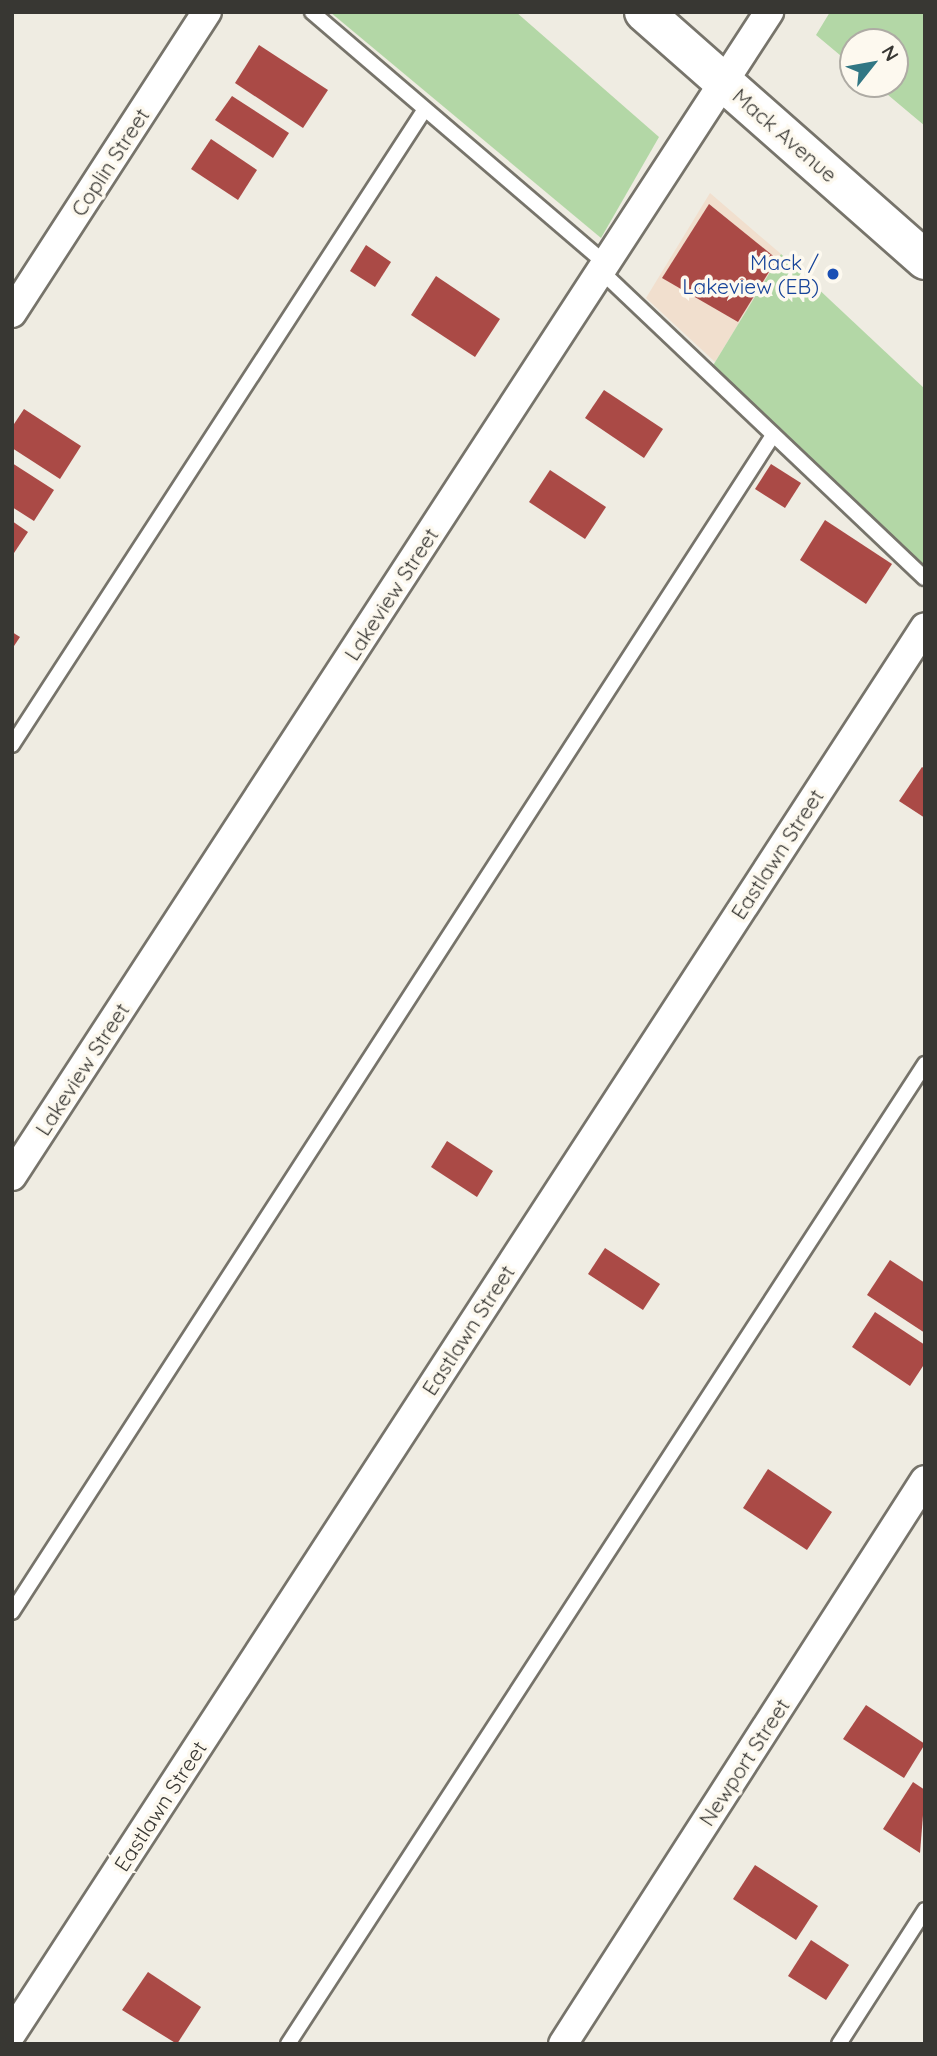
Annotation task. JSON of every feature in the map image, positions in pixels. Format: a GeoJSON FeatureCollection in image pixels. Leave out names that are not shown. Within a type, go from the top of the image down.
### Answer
{"type":"FeatureCollection","features":[{"type":"Feature","properties":{"kind":"main road","name":"Mack Avenue"},"geometry":{"type":"LineString","coordinates":[[644,12],[925,260]]}},
{"type":"Feature","properties":{"kind":"street","name":"Coplin Street"},"geometry":{"type":"LineString","coordinates":[[12,313],[207,12]]}},
{"type":"Feature","properties":{"kind":"street","name":"Lakeview Street"},"geometry":{"type":"LineString","coordinates":[[12,1176],[769,12]]}},
{"type":"Feature","properties":{"kind":"street","name":"Eastlawn Street"},"geometry":{"type":"LineString","coordinates":[[12,2033],[925,627]]}},
{"type":"Feature","properties":{"kind":"street","name":"Newport Street"},"geometry":{"type":"LineString","coordinates":[[563,2044],[925,1480]]}},
{"type":"Feature","properties":{"kind":"lane"},"geometry":{"type":"LineString","coordinates":[[312,12],[603,268],[925,579]]}},
{"type":"Feature","properties":{"kind":"lane"},"geometry":{"type":"LineString","coordinates":[[12,745],[425,109]]}},
{"type":"Feature","properties":{"kind":"lane"},"geometry":{"type":"LineString","coordinates":[[12,1612],[773,435]]}},
{"type":"Feature","properties":{"kind":"lane"},"geometry":{"type":"LineString","coordinates":[[288,2044],[925,1064]]}},
{"type":"Feature","properties":{"kind":"lane"},"geometry":{"type":"LineString","coordinates":[[839,2044],[925,1910]]}},
{"type":"Feature","properties":{"kind":"shaded area"},"geometry":{"type":"Polygon","coordinates":[[[710,193],[781,254],[715,362],[646,298],[710,193]]]}},
{"type":"Feature","properties":{"kind":"green space"},"geometry":{"type":"Polygon","coordinates":[[[330,12],[516,12],[659,137],[601,238],[330,12]]]}},
{"type":"Feature","properties":{"kind":"green space"},"geometry":{"type":"Polygon","coordinates":[[[830,12],[925,12],[925,126],[892,98],[909,98],[909,28],[839,28],[839,54],[816,35],[830,12]]]}},
{"type":"Feature","properties":{"kind":"green space"},"geometry":{"type":"Polygon","coordinates":[[[781,254],[925,389],[925,570],[709,372],[781,254]]]}},
{"type":"Feature","properties":{"kind":"building"},"geometry":{"type":"Polygon","coordinates":[[[259,45],[328,90],[303,128],[235,83],[259,45]]]}},
{"type":"Feature","properties":{"kind":"building"},"geometry":{"type":"Polygon","coordinates":[[[232,96],[289,133],[273,158],[215,120],[232,96]]]}},
{"type":"Feature","properties":{"kind":"building"},"geometry":{"type":"Polygon","coordinates":[[[211,139],[257,170],[238,200],[191,169],[211,139]]]}},
{"type":"Feature","properties":{"kind":"building"},"geometry":{"type":"Polygon","coordinates":[[[709,204],[777,259],[738,322],[662,278],[709,204]]]}},
{"type":"Feature","properties":{"kind":"building"},"geometry":{"type":"Polygon","coordinates":[[[366,245],[391,262],[375,287],[350,271],[366,245]]]}},
{"type":"Feature","properties":{"kind":"building"},"geometry":{"type":"Polygon","coordinates":[[[436,276],[500,319],[475,357],[411,315],[436,276]]]}},
{"type":"Feature","properties":{"kind":"building"},"geometry":{"type":"Polygon","coordinates":[[[604,390],[663,429],[644,458],[585,418],[604,390]]]}},
{"type":"Feature","properties":{"kind":"building"},"geometry":{"type":"Polygon","coordinates":[[[24,409],[81,446],[60,479],[12,448],[12,427],[24,409]]]}},
{"type":"Feature","properties":{"kind":"building"},"geometry":{"type":"Polygon","coordinates":[[[12,463],[54,490],[34,521],[12,507],[12,463]]]}},
{"type":"Feature","properties":{"kind":"building"},"geometry":{"type":"Polygon","coordinates":[[[771,464],[801,483],[785,508],[755,489],[771,464]]]}},
{"type":"Feature","properties":{"kind":"building"},"geometry":{"type":"Polygon","coordinates":[[[550,470],[606,507],[585,539],[529,502],[550,470]]]}},
{"type":"Feature","properties":{"kind":"building"},"geometry":{"type":"Polygon","coordinates":[[[825,520],[892,564],[866,604],[800,560],[825,520]]]}},
{"type":"Feature","properties":{"kind":"building"},"geometry":{"type":"Polygon","coordinates":[[[12,521],[28,532],[12,556],[12,521]]]}},
{"type":"Feature","properties":{"kind":"building"},"geometry":{"type":"Polygon","coordinates":[[[12,632],[20,637],[12,649],[12,632]]]}},
{"type":"Feature","properties":{"kind":"building"},"geometry":{"type":"Polygon","coordinates":[[[922,767],[925,769],[925,818],[899,801],[922,767]]]}},
{"type":"Feature","properties":{"kind":"building"},"geometry":{"type":"Polygon","coordinates":[[[447,1141],[493,1171],[477,1197],[431,1167],[447,1141]]]}},
{"type":"Feature","properties":{"kind":"building"},"geometry":{"type":"Polygon","coordinates":[[[605,1248],[660,1284],[643,1310],[588,1274],[605,1248]]]}},
{"type":"Feature","properties":{"kind":"building"},"geometry":{"type":"Polygon","coordinates":[[[890,1260],[925,1283],[925,1333],[867,1295],[890,1260]]]}},
{"type":"Feature","properties":{"kind":"building"},"geometry":{"type":"Polygon","coordinates":[[[875,1312],[925,1345],[925,1363],[910,1386],[852,1347],[875,1312]]]}},
{"type":"Feature","properties":{"kind":"building"},"geometry":{"type":"Polygon","coordinates":[[[768,1469],[832,1512],[807,1550],[743,1508],[768,1469]]]}},
{"type":"Feature","properties":{"kind":"building"},"geometry":{"type":"Polygon","coordinates":[[[866,1705],[925,1744],[904,1778],[843,1739],[866,1705]]]}},
{"type":"Feature","properties":{"kind":"building"},"geometry":{"type":"Polygon","coordinates":[[[913,1782],[925,1790],[920,1853],[883,1829],[913,1782]]]}},
{"type":"Feature","properties":{"kind":"building"},"geometry":{"type":"Polygon","coordinates":[[[755,1865],[818,1906],[796,1940],[733,1899],[755,1865]]]}},
{"type":"Feature","properties":{"kind":"building"},"geometry":{"type":"Polygon","coordinates":[[[811,1940],[849,1965],[826,2000],[788,1976],[811,1940]]]}},
{"type":"Feature","properties":{"kind":"building"},"geometry":{"type":"Polygon","coordinates":[[[148,1972],[201,2007],[177,2044],[122,2010],[148,1972]]]}},
{"type":"Feature","properties":{"kind":"place","name":"Mack / Lakeview (EB)"},"geometry":{"type":"Point","coordinates":[833,274]}}]}
